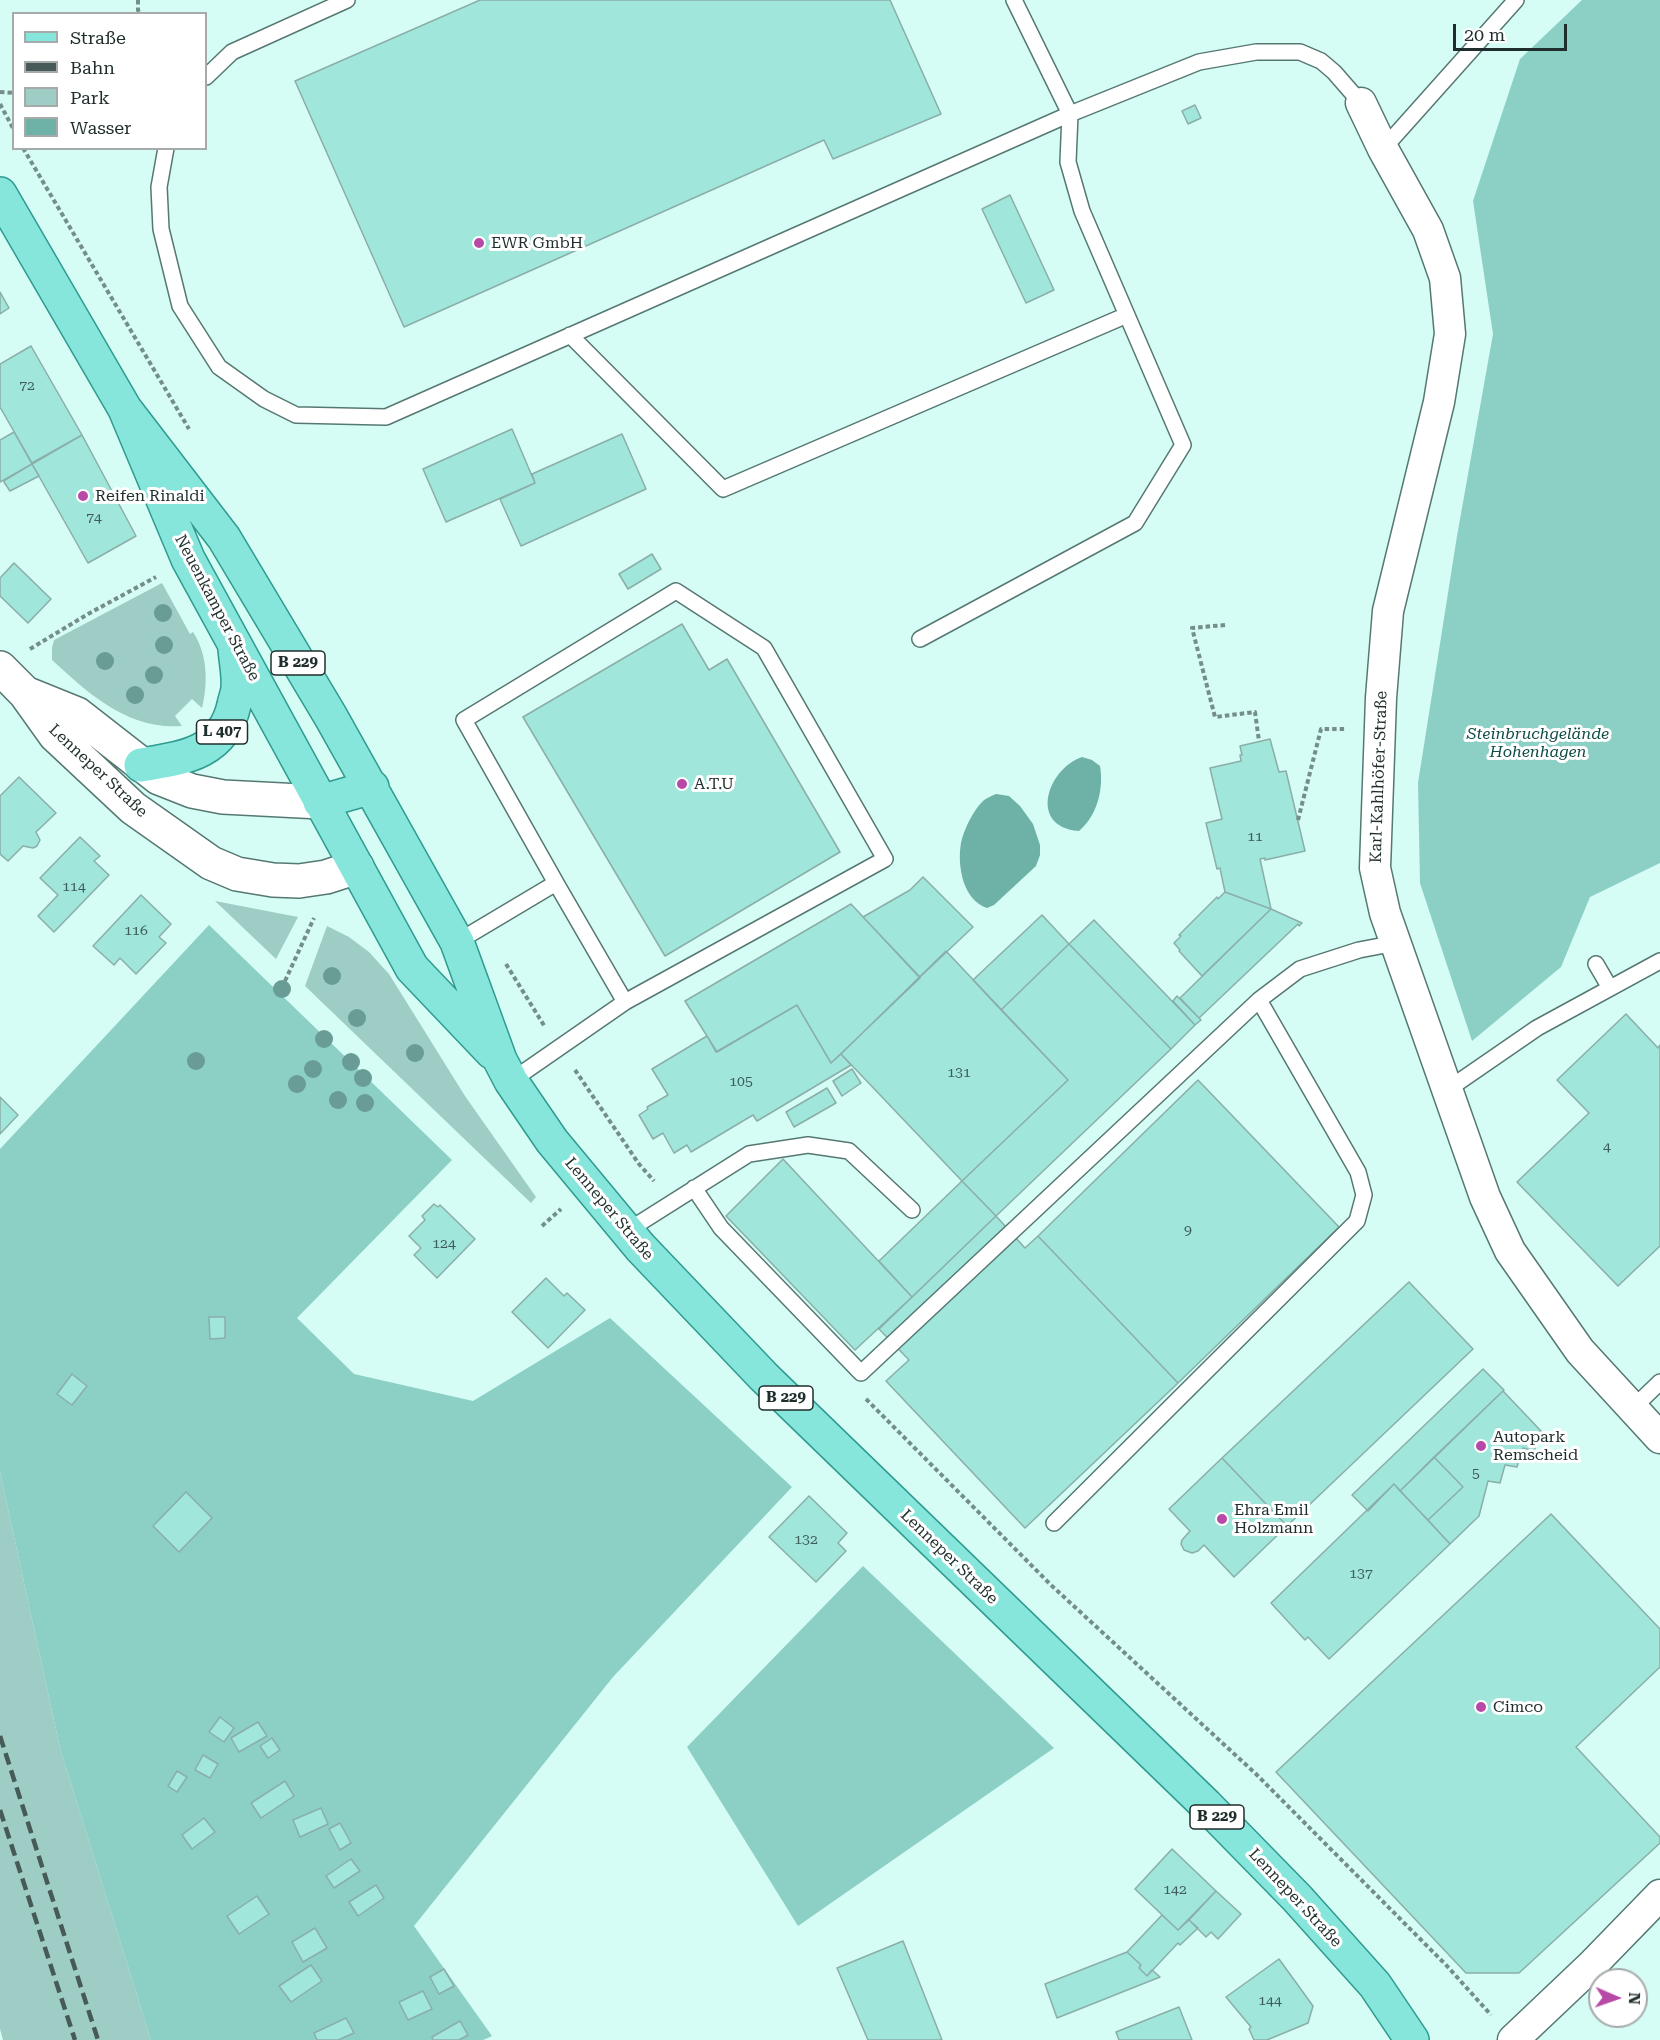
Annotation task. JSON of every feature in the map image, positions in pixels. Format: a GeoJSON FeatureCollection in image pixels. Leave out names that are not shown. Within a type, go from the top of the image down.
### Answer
{"type":"FeatureCollection","features":[{"type":"Feature","properties":{"kind":"main road","name":"Neuenkamper Straße"},"geometry":{"type":"LineString","coordinates":[[0,194],[125,409],[224,538],[372,787]]}},
{"type":"Feature","properties":{"kind":"main road","name":"Neuenkamper Straße"},"geometry":{"type":"LineString","coordinates":[[125,409],[188,559],[320,802]]}},
{"type":"Feature","properties":{"kind":"main road","name":"L 407"},"geometry":{"type":"LineString","coordinates":[[141,765],[183,758],[219,738],[231,717],[238,687],[235,645]]}},
{"type":"Feature","properties":{"kind":"main road","name":"Lenneper Straße"},"geometry":{"type":"LineString","coordinates":[[0,668],[25,693],[55,735],[133,808],[211,863],[237,874],[273,880],[299,881],[357,867],[412,968],[505,1071],[552,1141],[627,1231],[764,1377],[1206,1805],[1297,1898],[1375,1985],[1412,2040]]}},
{"type":"Feature","properties":{"kind":"main road","name":"Lenneper Straße"},"geometry":{"type":"LineString","coordinates":[[25,693],[77,714],[159,778],[192,790],[224,797],[320,802]]}},
{"type":"Feature","properties":{"kind":"main road"},"geometry":{"type":"LineString","coordinates":[[320,802],[372,787]]}},
{"type":"Feature","properties":{"kind":"main road","name":"B 229"},"geometry":{"type":"LineString","coordinates":[[372,787],[405,846]]}},
{"type":"Feature","properties":{"kind":"main road","name":"B 229"},"geometry":{"type":"LineString","coordinates":[[320,802],[357,867]]}},
{"type":"Feature","properties":{"kind":"main road"},"geometry":{"type":"LineString","coordinates":[[357,867],[405,846]]}},
{"type":"Feature","properties":{"kind":"main road","name":"Lenneper Straße"},"geometry":{"type":"LineString","coordinates":[[405,846],[470,934],[505,1071]]}},
{"type":"Feature","properties":{"kind":"street","name":"Karl-Kahlhöfer-Straße"},"geometry":{"type":"LineString","coordinates":[[1361,103],[1432,239],[1445,278],[1450,334],[1439,402],[1388,611],[1380,729],[1375,867],[1385,913],[1485,1197],[1510,1251],[1580,1351],[1660,1438]]}},
{"type":"Feature","properties":{"kind":"street"},"geometry":{"type":"LineString","coordinates":[[1513,2040],[1591,1966],[1660,1895]]}},
{"type":"Feature","properties":{"kind":"lane"},"geometry":{"type":"LineString","coordinates":[[207,76],[232,52],[347,0]]}},
{"type":"Feature","properties":{"kind":"lane"},"geometry":{"type":"LineString","coordinates":[[920,639],[1135,523],[1183,445],[1082,211],[1068,162],[1070,114],[1014,0]]}},
{"type":"Feature","properties":{"kind":"lane"},"geometry":{"type":"LineString","coordinates":[[1383,149],[1516,0]]}},
{"type":"Feature","properties":{"kind":"lane"},"geometry":{"type":"LineString","coordinates":[[166,150],[159,187],[160,229],[180,306],[219,367],[264,399],[296,415],[387,417],[1070,114],[1199,62],[1256,52],[1300,52],[1321,61],[1334,72],[1361,103]]}},
{"type":"Feature","properties":{"kind":"lane"},"geometry":{"type":"LineString","coordinates":[[570,335],[723,489],[1127,315]]}},
{"type":"Feature","properties":{"kind":"lane"},"geometry":{"type":"LineString","coordinates":[[505,1071],[559,1048],[625,1002],[885,859],[764,648],[676,591],[464,720],[625,1002]]}},
{"type":"Feature","properties":{"kind":"lane"},"geometry":{"type":"LineString","coordinates":[[470,934],[556,883]]}},
{"type":"Feature","properties":{"kind":"lane"},"geometry":{"type":"LineString","coordinates":[[694,1188],[721,1228],[861,1373],[1259,1000],[1300,969],[1359,950],[1396,943]]}},
{"type":"Feature","properties":{"kind":"lane"},"geometry":{"type":"LineString","coordinates":[[1447,1090],[1537,1028],[1660,961]]}},
{"type":"Feature","properties":{"kind":"lane"},"geometry":{"type":"LineString","coordinates":[[1596,964],[1610,988]]}},
{"type":"Feature","properties":{"kind":"lane"},"geometry":{"type":"LineString","coordinates":[[1054,1523],[1357,1221],[1364,1195],[1358,1172],[1259,1000]]}},
{"type":"Feature","properties":{"kind":"lane"},"geometry":{"type":"LineString","coordinates":[[627,1231],[749,1154],[808,1145],[849,1151],[912,1210]]}},
{"type":"Feature","properties":{"kind":"lane"},"geometry":{"type":"LineString","coordinates":[[1633,1408],[1660,1382]]}},
{"type":"Feature","properties":{"kind":"path"},"geometry":{"type":"LineString","coordinates":[[0,104],[12,126]]}},
{"type":"Feature","properties":{"kind":"path"},"geometry":{"type":"LineString","coordinates":[[29,649],[160,575]]}},
{"type":"Feature","properties":{"kind":"path"},"geometry":{"type":"LineString","coordinates":[[1225,625],[1192,628],[1215,717],[1255,712],[1259,741]]}},
{"type":"Feature","properties":{"kind":"path"},"geometry":{"type":"LineString","coordinates":[[1298,820],[1321,729],[1380,729]]}},
{"type":"Feature","properties":{"kind":"path"},"geometry":{"type":"LineString","coordinates":[[285,981],[314,918]]}},
{"type":"Feature","properties":{"kind":"path"},"geometry":{"type":"LineString","coordinates":[[470,934],[534,1012],[639,1164],[672,1202]]}},
{"type":"Feature","properties":{"kind":"path"},"geometry":{"type":"LineString","coordinates":[[858,1391],[1051,1585],[1256,1774],[1447,1966],[1513,2040]]}},
{"type":"Feature","properties":{"kind":"green space","name":"Steinbruchgelände Hohenhagen"},"geometry":{"type":"Polygon","coordinates":[[[1582,0],[1660,0],[1660,863],[1590,897],[1561,967],[1472,1041],[1420,883],[1418,783],[1457,536],[1493,334],[1473,201],[1520,59],[1582,0]]]}},
{"type":"Feature","properties":{"kind":"green space"},"geometry":{"type":"Polygon","coordinates":[[[162,583],[190,634],[193,632],[198,641],[204,660],[206,679],[202,708],[192,699],[175,716],[182,726],[162,726],[127,716],[95,697],[52,660],[54,640],[162,583]]]}},
{"type":"Feature","properties":{"kind":"green space"},"geometry":{"type":"Polygon","coordinates":[[[215,901],[298,917],[276,959],[215,901]]]}},
{"type":"Feature","properties":{"kind":"green space"},"geometry":{"type":"Polygon","coordinates":[[[209,925],[452,1160],[297,1318],[354,1374],[473,1401],[610,1318],[792,1487],[613,1677],[414,1926],[492,2036],[483,2040],[151,2040],[60,1748],[0,1472],[0,1149],[209,925]]]}},
{"type":"Feature","properties":{"kind":"green space"},"geometry":{"type":"Polygon","coordinates":[[[327,926],[349,937],[369,952],[389,974],[465,1096],[536,1197],[531,1203],[305,986],[327,926]]]}},
{"type":"Feature","properties":{"kind":"green space"},"geometry":{"type":"Polygon","coordinates":[[[0,1472],[60,1748],[151,2040],[3,2040],[0,2029],[0,1472]]]}},
{"type":"Feature","properties":{"kind":"green space"},"geometry":{"type":"Polygon","coordinates":[[[863,1566],[1054,1748],[798,1926],[687,1747],[863,1566]]]}},
{"type":"Feature","properties":{"kind":"water"},"geometry":{"type":"Polygon","coordinates":[[[1082,757],[1100,766],[1101,784],[1095,810],[1079,831],[1063,827],[1053,819],[1048,809],[1048,797],[1060,773],[1070,763],[1082,757]]]}},
{"type":"Feature","properties":{"kind":"water"},"geometry":{"type":"Polygon","coordinates":[[[996,794],[1009,796],[1020,806],[1033,824],[1040,845],[1040,855],[1036,866],[994,905],[987,908],[972,898],[967,890],[961,872],[960,852],[962,838],[972,815],[983,801],[996,794]]]}},
{"type":"Feature","properties":{"kind":"building","name":"EWR GmbH"},"geometry":{"type":"Polygon","coordinates":[[[480,0],[890,0],[941,114],[833,159],[824,140],[404,327],[295,81],[480,0]]]}},
{"type":"Feature","properties":{"kind":"building"},"geometry":{"type":"Polygon","coordinates":[[[1195,105],[1201,118],[1188,124],[1182,111],[1195,105]]]}},
{"type":"Feature","properties":{"kind":"building"},"geometry":{"type":"Polygon","coordinates":[[[1010,195],[1054,290],[1026,303],[982,209],[1010,195]]]}},
{"type":"Feature","properties":{"kind":"building"},"geometry":{"type":"Polygon","coordinates":[[[0,292],[9,308],[0,314],[0,292]]]}},
{"type":"Feature","properties":{"kind":"building"},"geometry":{"type":"Polygon","coordinates":[[[31,346],[82,435],[32,463],[0,407],[0,364],[31,346]]]}},
{"type":"Feature","properties":{"kind":"building"},"geometry":{"type":"Polygon","coordinates":[[[512,429],[535,483],[446,522],[423,469],[512,429]]]}},
{"type":"Feature","properties":{"kind":"building"},"geometry":{"type":"Polygon","coordinates":[[[14,432],[32,464],[0,482],[0,440],[14,432]]]}},
{"type":"Feature","properties":{"kind":"building"},"geometry":{"type":"Polygon","coordinates":[[[622,434],[646,489],[521,546],[500,499],[535,483],[532,474],[622,434]]]}},
{"type":"Feature","properties":{"kind":"building"},"geometry":{"type":"Polygon","coordinates":[[[82,435],[136,536],[88,563],[32,464],[82,435]]]}},
{"type":"Feature","properties":{"kind":"building"},"geometry":{"type":"Polygon","coordinates":[[[32,464],[39,476],[10,491],[5,480],[32,464]]]}},
{"type":"Feature","properties":{"kind":"building"},"geometry":{"type":"Polygon","coordinates":[[[652,554],[661,569],[628,589],[619,574],[652,554]]]}},
{"type":"Feature","properties":{"kind":"building"},"geometry":{"type":"Polygon","coordinates":[[[14,563],[51,599],[28,623],[0,596],[0,578],[14,563]]]}},
{"type":"Feature","properties":{"kind":"building","name":"A.T.U"},"geometry":{"type":"Polygon","coordinates":[[[682,624],[709,670],[727,659],[840,852],[665,956],[523,717],[682,624]]]}},
{"type":"Feature","properties":{"kind":"building"},"geometry":{"type":"Polygon","coordinates":[[[1270,739],[1279,772],[1286,771],[1305,851],[1265,860],[1265,858],[1260,859],[1271,909],[1225,892],[1206,823],[1222,819],[1210,768],[1241,761],[1240,746],[1270,739]]]}},
{"type":"Feature","properties":{"kind":"building"},"geometry":{"type":"Polygon","coordinates":[[[19,777],[56,813],[36,832],[40,840],[37,846],[33,848],[23,846],[8,861],[0,854],[0,796],[19,777]]]}},
{"type":"Feature","properties":{"kind":"building"},"geometry":{"type":"Polygon","coordinates":[[[80,837],[100,856],[94,861],[109,875],[54,932],[38,916],[58,895],[40,878],[80,837]]]}},
{"type":"Feature","properties":{"kind":"building"},"geometry":{"type":"Polygon","coordinates":[[[923,877],[973,927],[920,977],[863,917],[910,890],[923,877]]]}},
{"type":"Feature","properties":{"kind":"building"},"geometry":{"type":"Polygon","coordinates":[[[1225,892],[1271,909],[1202,976],[1174,943],[1181,936],[1179,935],[1217,897],[1218,899],[1225,892]]]}},
{"type":"Feature","properties":{"kind":"building"},"geometry":{"type":"Polygon","coordinates":[[[141,895],[171,924],[159,937],[166,943],[136,974],[120,958],[114,965],[93,946],[141,895]]]}},
{"type":"Feature","properties":{"kind":"building"},"geometry":{"type":"Polygon","coordinates":[[[851,904],[920,978],[831,1063],[797,1005],[717,1052],[685,1001],[851,904]]]}},
{"type":"Feature","properties":{"kind":"building"},"geometry":{"type":"Polygon","coordinates":[[[1271,909],[1302,923],[1299,926],[1298,924],[1199,1018],[1180,998],[1271,909]]]}},
{"type":"Feature","properties":{"kind":"building"},"geometry":{"type":"Polygon","coordinates":[[[1042,915],[1069,944],[1001,1010],[973,980],[1042,915]]]}},
{"type":"Feature","properties":{"kind":"building"},"geometry":{"type":"Polygon","coordinates":[[[1094,920],[1195,1025],[1171,1049],[1069,944],[1094,920]]]}},
{"type":"Feature","properties":{"kind":"building"},"geometry":{"type":"Polygon","coordinates":[[[1069,944],[1171,1049],[996,1216],[962,1181],[1068,1080],[1001,1010],[1069,944]]]}},
{"type":"Feature","properties":{"kind":"building"},"geometry":{"type":"Polygon","coordinates":[[[946,951],[1068,1080],[962,1181],[841,1054],[946,951]]]}},
{"type":"Feature","properties":{"kind":"building"},"geometry":{"type":"Polygon","coordinates":[[[1177,996],[1201,1020],[1195,1025],[1173,1001],[1177,996]]]}},
{"type":"Feature","properties":{"kind":"building"},"geometry":{"type":"Polygon","coordinates":[[[797,1005],[831,1063],[841,1054],[851,1065],[757,1121],[753,1115],[691,1152],[687,1145],[674,1153],[663,1133],[653,1139],[639,1115],[648,1109],[647,1107],[668,1095],[652,1069],[707,1036],[716,1052],[797,1005]]]}},
{"type":"Feature","properties":{"kind":"building"},"geometry":{"type":"Polygon","coordinates":[[[1626,1014],[1658,1048],[1660,1045],[1660,1246],[1618,1286],[1517,1182],[1589,1113],[1557,1080],[1626,1014]]]}},
{"type":"Feature","properties":{"kind":"building"},"geometry":{"type":"Polygon","coordinates":[[[852,1069],[861,1083],[842,1096],[833,1081],[852,1069]]]}},
{"type":"Feature","properties":{"kind":"building"},"geometry":{"type":"Polygon","coordinates":[[[1198,1080],[1339,1227],[1178,1383],[1038,1236],[1198,1080]]]}},
{"type":"Feature","properties":{"kind":"building"},"geometry":{"type":"Polygon","coordinates":[[[827,1088],[836,1103],[794,1127],[786,1112],[827,1088]]]}},
{"type":"Feature","properties":{"kind":"building"},"geometry":{"type":"Polygon","coordinates":[[[0,1097],[18,1115],[0,1134],[0,1097]]]}},
{"type":"Feature","properties":{"kind":"building"},"geometry":{"type":"Polygon","coordinates":[[[783,1159],[912,1297],[855,1350],[726,1216],[783,1159]]]}},
{"type":"Feature","properties":{"kind":"building"},"geometry":{"type":"Polygon","coordinates":[[[962,1181],[996,1216],[912,1297],[879,1261],[962,1181]]]}},
{"type":"Feature","properties":{"kind":"building"},"geometry":{"type":"Polygon","coordinates":[[[434,1204],[438,1207],[440,1205],[475,1239],[437,1278],[414,1255],[421,1248],[409,1236],[425,1220],[422,1216],[434,1204]]]}},
{"type":"Feature","properties":{"kind":"building"},"geometry":{"type":"Polygon","coordinates":[[[996,1216],[1025,1248],[1038,1236],[1178,1383],[1025,1528],[886,1381],[909,1360],[879,1329],[996,1216]]]}},
{"type":"Feature","properties":{"kind":"building"},"geometry":{"type":"Polygon","coordinates":[[[546,1278],[564,1296],[567,1293],[585,1310],[548,1348],[512,1312],[546,1278]]]}},
{"type":"Feature","properties":{"kind":"building"},"geometry":{"type":"Polygon","coordinates":[[[1409,1282],[1473,1349],[1287,1526],[1222,1458],[1409,1282]]]}},
{"type":"Feature","properties":{"kind":"building"},"geometry":{"type":"Polygon","coordinates":[[[209,1317],[225,1317],[225,1338],[210,1339],[209,1317]]]}},
{"type":"Feature","properties":{"kind":"building"},"geometry":{"type":"Polygon","coordinates":[[[1483,1369],[1504,1390],[1400,1491],[1394,1484],[1368,1511],[1352,1495],[1483,1369]]]}},
{"type":"Feature","properties":{"kind":"building"},"geometry":{"type":"Polygon","coordinates":[[[72,1374],[87,1386],[72,1405],[57,1394],[72,1374]]]}},
{"type":"Feature","properties":{"kind":"building"},"geometry":{"type":"Polygon","coordinates":[[[1503,1391],[1541,1431],[1534,1451],[1523,1448],[1517,1467],[1505,1465],[1500,1483],[1488,1481],[1479,1516],[1450,1544],[1428,1520],[1463,1487],[1434,1457],[1503,1391]]]}},
{"type":"Feature","properties":{"kind":"building"},"geometry":{"type":"Polygon","coordinates":[[[1434,1457],[1463,1487],[1428,1520],[1400,1491],[1434,1457]]]}},
{"type":"Feature","properties":{"kind":"building"},"geometry":{"type":"Polygon","coordinates":[[[1222,1458],[1287,1526],[1234,1577],[1204,1545],[1192,1553],[1184,1550],[1182,1540],[1190,1531],[1169,1509],[1222,1458]]]}},
{"type":"Feature","properties":{"kind":"building"},"geometry":{"type":"Polygon","coordinates":[[[1394,1484],[1450,1544],[1329,1659],[1308,1637],[1305,1640],[1271,1603],[1394,1484]]]}},
{"type":"Feature","properties":{"kind":"building"},"geometry":{"type":"Polygon","coordinates":[[[186,1492],[212,1518],[179,1552],[153,1526],[186,1492]]]}},
{"type":"Feature","properties":{"kind":"building"},"geometry":{"type":"Polygon","coordinates":[[[809,1496],[847,1533],[838,1543],[846,1551],[816,1582],[769,1537],[809,1496]]]}},
{"type":"Feature","properties":{"kind":"building","name":"Cimco"},"geometry":{"type":"Polygon","coordinates":[[[1551,1514],[1660,1629],[1660,1667],[1576,1747],[1660,1837],[1660,1843],[1519,1973],[1466,1973],[1276,1772],[1551,1514]]]}},
{"type":"Feature","properties":{"kind":"building"},"geometry":{"type":"Polygon","coordinates":[[[220,1717],[234,1728],[224,1742],[209,1732],[220,1717]]]}},
{"type":"Feature","properties":{"kind":"building"},"geometry":{"type":"Polygon","coordinates":[[[258,1722],[267,1736],[239,1752],[231,1738],[258,1722]]]}},
{"type":"Feature","properties":{"kind":"building"},"geometry":{"type":"Polygon","coordinates":[[[272,1738],[280,1750],[268,1758],[260,1746],[272,1738]]]}},
{"type":"Feature","properties":{"kind":"building"},"geometry":{"type":"Polygon","coordinates":[[[203,1755],[218,1764],[210,1778],[195,1770],[203,1755]]]}},
{"type":"Feature","properties":{"kind":"building"},"geometry":{"type":"Polygon","coordinates":[[[177,1771],[187,1777],[177,1792],[168,1786],[177,1771]]]}},
{"type":"Feature","properties":{"kind":"building"},"geometry":{"type":"Polygon","coordinates":[[[285,1781],[294,1796],[261,1818],[251,1803],[285,1781]]]}},
{"type":"Feature","properties":{"kind":"building"},"geometry":{"type":"Polygon","coordinates":[[[321,1808],[328,1824],[300,1837],[293,1820],[321,1808]]]}},
{"type":"Feature","properties":{"kind":"building"},"geometry":{"type":"Polygon","coordinates":[[[204,1818],[215,1832],[192,1849],[182,1835],[204,1818]]]}},
{"type":"Feature","properties":{"kind":"building"},"geometry":{"type":"Polygon","coordinates":[[[340,1823],[351,1843],[340,1850],[329,1829],[340,1823]]]}},
{"type":"Feature","properties":{"kind":"building"},"geometry":{"type":"Polygon","coordinates":[[[1172,1849],[1216,1891],[1178,1930],[1135,1889],[1172,1849]]]}},
{"type":"Feature","properties":{"kind":"building"},"geometry":{"type":"Polygon","coordinates":[[[351,1859],[360,1871],[334,1888],[326,1876],[351,1859]]]}},
{"type":"Feature","properties":{"kind":"building"},"geometry":{"type":"Polygon","coordinates":[[[376,1885],[384,1898],[358,1916],[349,1902],[376,1885]]]}},
{"type":"Feature","properties":{"kind":"building"},"geometry":{"type":"Polygon","coordinates":[[[1216,1891],[1241,1914],[1218,1939],[1211,1932],[1206,1937],[1189,1920],[1216,1891]]]}},
{"type":"Feature","properties":{"kind":"building"},"geometry":{"type":"Polygon","coordinates":[[[257,1896],[269,1914],[239,1934],[227,1916],[257,1896]]]}},
{"type":"Feature","properties":{"kind":"building"},"geometry":{"type":"Polygon","coordinates":[[[1162,1915],[1178,1930],[1189,1920],[1198,1928],[1180,1945],[1178,1943],[1147,1976],[1139,1968],[1141,1965],[1127,1952],[1162,1915]]]}},
{"type":"Feature","properties":{"kind":"building"},"geometry":{"type":"Polygon","coordinates":[[[315,1928],[327,1948],[303,1962],[292,1942],[315,1928]]]}},
{"type":"Feature","properties":{"kind":"building"},"geometry":{"type":"Polygon","coordinates":[[[903,1941],[942,2040],[868,2040],[837,1968],[903,1941]]]}},
{"type":"Feature","properties":{"kind":"building"},"geometry":{"type":"Polygon","coordinates":[[[1127,1952],[1141,1965],[1139,1968],[1147,1976],[1152,1970],[1160,1977],[1057,2018],[1045,1984],[1127,1952]]]}},
{"type":"Feature","properties":{"kind":"building"},"geometry":{"type":"Polygon","coordinates":[[[1279,1959],[1313,2006],[1308,2023],[1267,2040],[1254,2040],[1249,2029],[1251,2027],[1226,1997],[1279,1959]]]}},
{"type":"Feature","properties":{"kind":"building"},"geometry":{"type":"Polygon","coordinates":[[[311,1965],[322,1981],[291,2002],[279,1986],[311,1965]]]}},
{"type":"Feature","properties":{"kind":"building"},"geometry":{"type":"Polygon","coordinates":[[[444,1969],[454,1986],[439,1994],[430,1977],[444,1969]]]}},
{"type":"Feature","properties":{"kind":"building"},"geometry":{"type":"Polygon","coordinates":[[[423,1991],[432,2009],[408,2020],[399,2002],[423,1991]]]}},
{"type":"Feature","properties":{"kind":"building"},"geometry":{"type":"Polygon","coordinates":[[[1179,2007],[1192,2040],[1119,2040],[1116,2032],[1179,2007]]]}},
{"type":"Feature","properties":{"kind":"building"},"geometry":{"type":"Polygon","coordinates":[[[346,2018],[354,2033],[338,2040],[317,2040],[314,2033],[346,2018]]]}},
{"type":"Feature","properties":{"kind":"building"},"geometry":{"type":"Polygon","coordinates":[[[460,2021],[468,2035],[459,2040],[433,2040],[432,2037],[460,2021]]]}},
{"type":"Feature","properties":{"kind":"railway"},"geometry":{"type":"LineString","coordinates":[[0,1736],[98,2040]]}},
{"type":"Feature","properties":{"kind":"railway"},"geometry":{"type":"LineString","coordinates":[[0,1810],[75,2040]]}},
{"type":"Feature","properties":{"kind":"place","name":"EWR GmbH"},"geometry":{"type":"Point","coordinates":[479,243]}},
{"type":"Feature","properties":{"kind":"place","name":"Reifen Rinaldi"},"geometry":{"type":"Point","coordinates":[83,496]}},
{"type":"Feature","properties":{"kind":"place","name":"A.T.U"},"geometry":{"type":"Point","coordinates":[682,784]}},
{"type":"Feature","properties":{"kind":"place","name":"Autopark Remscheid"},"geometry":{"type":"Point","coordinates":[1481,1446]}},
{"type":"Feature","properties":{"kind":"place","name":"Ehra Emil Holzmann"},"geometry":{"type":"Point","coordinates":[1222,1519]}},
{"type":"Feature","properties":{"kind":"place","name":"Cimco"},"geometry":{"type":"Point","coordinates":[1481,1707]}}]}
